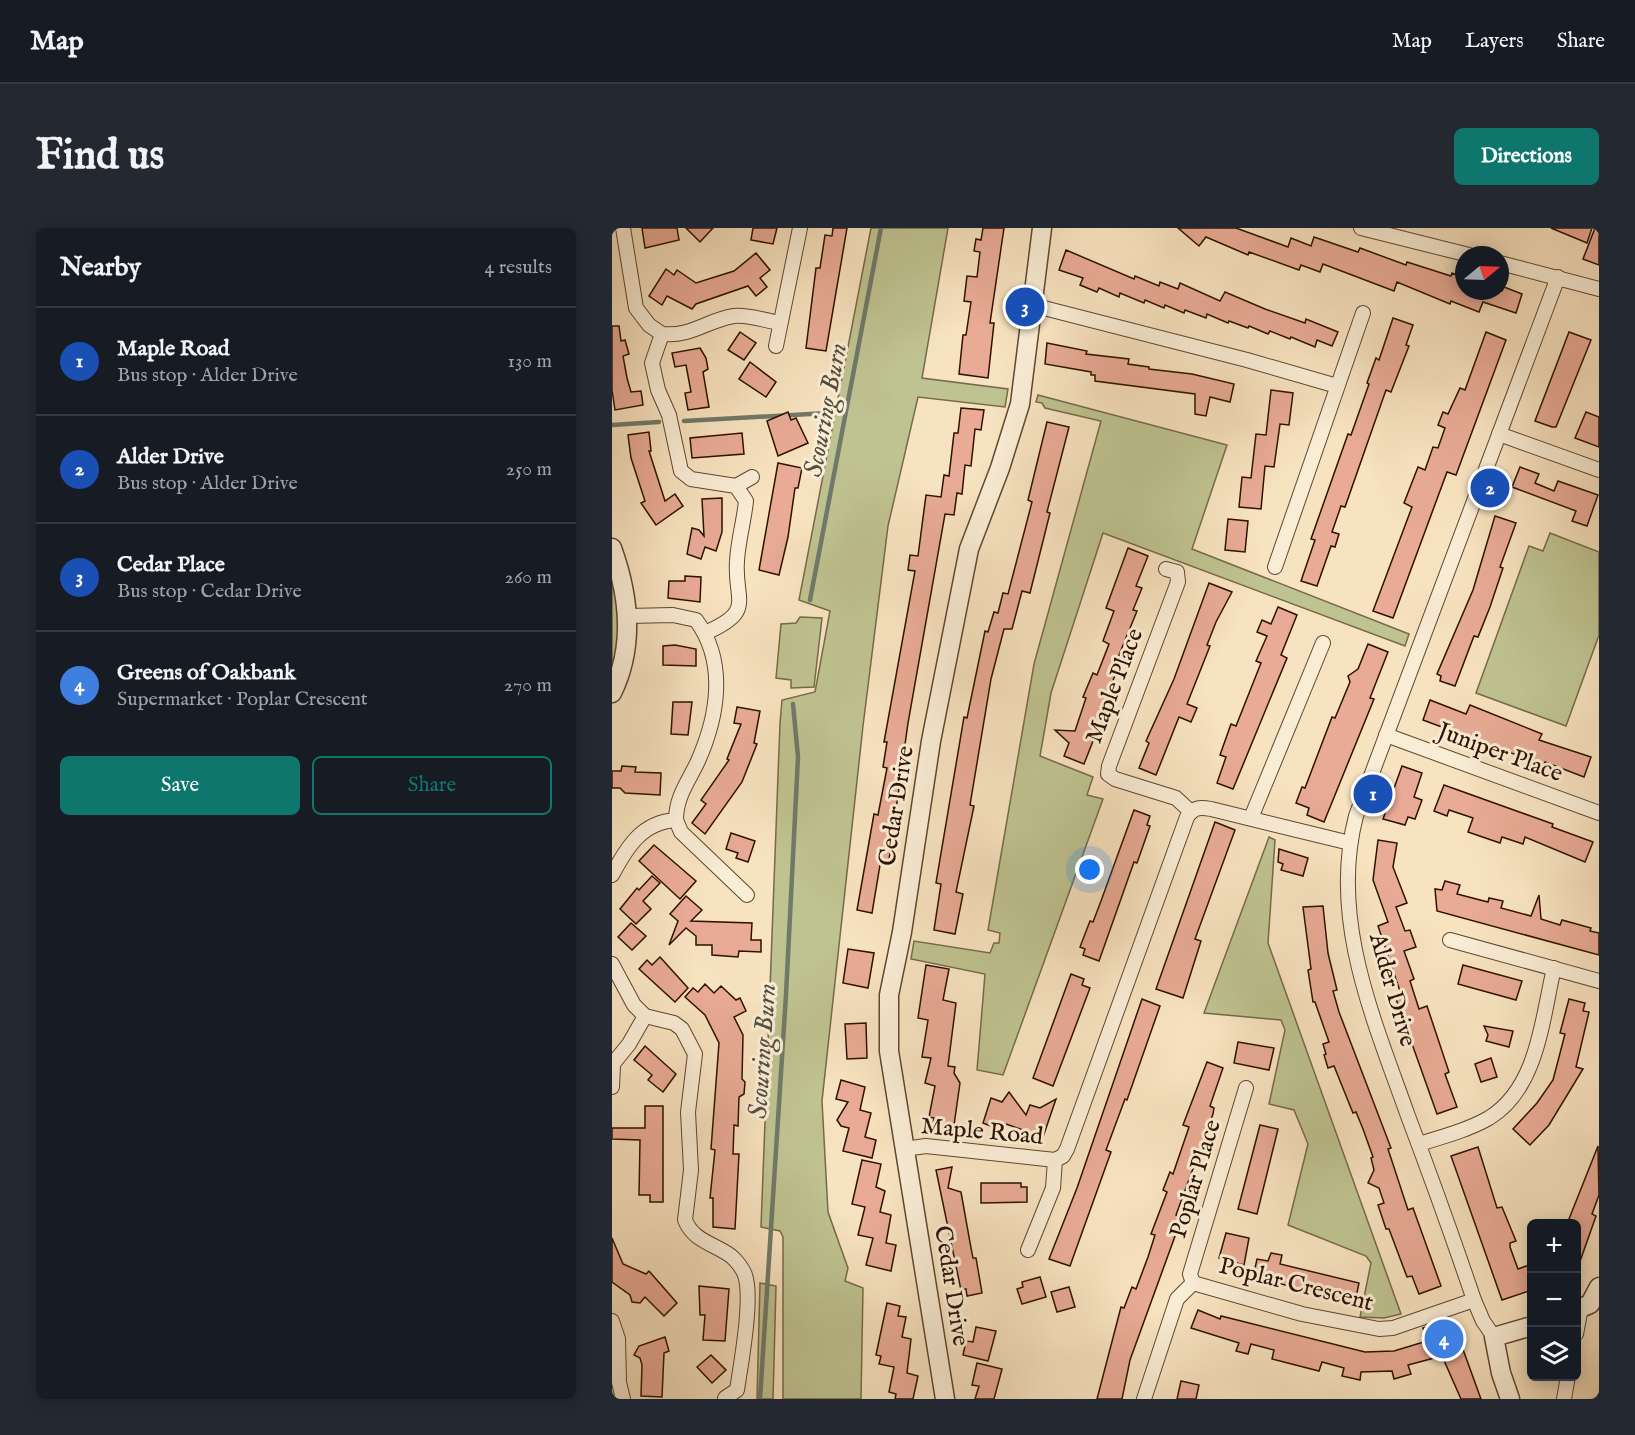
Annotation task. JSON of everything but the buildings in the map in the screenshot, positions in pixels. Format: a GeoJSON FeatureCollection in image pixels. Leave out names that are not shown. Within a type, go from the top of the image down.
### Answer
{"type":"FeatureCollection","features":[{"type":"Feature","properties":{"kind":"street"},"geometry":{"type":"LineString","coordinates":[[623,228],[636,308],[649,324],[662,334],[679,336],[725,318],[740,316],[780,323]]}},
{"type":"Feature","properties":{"kind":"street"},"geometry":{"type":"LineString","coordinates":[[776,346],[800,228]]}},
{"type":"Feature","properties":{"kind":"street","name":"Cedar Drive"},"geometry":{"type":"LineString","coordinates":[[945,1399],[889,1051],[890,995],[902,932],[931,741],[969,549],[1000,468],[1020,404],[1042,228]]}},
{"type":"Feature","properties":{"kind":"street"},"geometry":{"type":"LineString","coordinates":[[1361,228],[1455,252]]}},
{"type":"Feature","properties":{"kind":"street"},"geometry":{"type":"LineString","coordinates":[[1509,265],[1599,289]]}},
{"type":"Feature","properties":{"kind":"street","name":"Alder Drive"},"geometry":{"type":"LineString","coordinates":[[1494,1337],[1483,1321],[1474,1300],[1359,970],[1349,898],[1350,843],[1356,816],[1558,277]]}},
{"type":"Feature","properties":{"kind":"street"},"geometry":{"type":"LineString","coordinates":[[1032,305],[1247,360],[1337,386]]}},
{"type":"Feature","properties":{"kind":"street"},"geometry":{"type":"LineString","coordinates":[[1275,567],[1363,313]]}},
{"type":"Feature","properties":{"kind":"street"},"geometry":{"type":"LineString","coordinates":[[662,334],[652,363],[658,390],[669,414],[681,471],[691,479],[736,486],[752,477]]}},
{"type":"Feature","properties":{"kind":"street"},"geometry":{"type":"LineString","coordinates":[[1499,434],[1599,470]]}},
{"type":"Feature","properties":{"kind":"street"},"geometry":{"type":"LineString","coordinates":[[705,633],[728,621],[741,599],[736,565],[746,501],[736,486]]}},
{"type":"Feature","properties":{"kind":"street"},"geometry":{"type":"LineString","coordinates":[[612,548],[622,574],[627,616],[623,662],[612,693]]}},
{"type":"Feature","properties":{"kind":"street","name":"Maple Place"},"geometry":{"type":"LineString","coordinates":[[1167,568],[1177,572],[1178,582],[1108,766],[1108,774],[1176,798],[1191,812]]}},
{"type":"Feature","properties":{"kind":"street"},"geometry":{"type":"LineString","coordinates":[[627,616],[673,615],[696,620],[705,633],[715,663],[716,705],[698,762],[680,794],[676,806],[676,820],[681,832],[747,895]]}},
{"type":"Feature","properties":{"kind":"street"},"geometry":{"type":"LineString","coordinates":[[1251,818],[1323,643]]}},
{"type":"Feature","properties":{"kind":"street","name":"Juniper Place"},"geometry":{"type":"LineString","coordinates":[[1386,735],[1599,813]]}},
{"type":"Feature","properties":{"kind":"street"},"geometry":{"type":"LineString","coordinates":[[1191,812],[1204,807],[1350,843]]}},
{"type":"Feature","properties":{"kind":"street","name":"Maple Road"},"geometry":{"type":"LineString","coordinates":[[904,1149],[926,1146],[1055,1160],[1063,1156],[1191,812]]}},
{"type":"Feature","properties":{"kind":"street"},"geometry":{"type":"LineString","coordinates":[[612,875],[624,852],[642,831],[653,825],[676,820]]}},
{"type":"Feature","properties":{"kind":"street"},"geometry":{"type":"LineString","coordinates":[[1450,940],[1599,981]]}},
{"type":"Feature","properties":{"kind":"street"},"geometry":{"type":"LineString","coordinates":[[612,964],[634,1005],[645,1016],[674,1023],[689,1038],[695,1054],[688,1112],[690,1179],[684,1211],[688,1227],[699,1238],[733,1257],[745,1274],[747,1292],[737,1390],[724,1399]]}},
{"type":"Feature","properties":{"kind":"street"},"geometry":{"type":"LineString","coordinates":[[1419,1144],[1490,1117],[1521,1086],[1536,1049],[1554,968]]}},
{"type":"Feature","properties":{"kind":"street"},"geometry":{"type":"LineString","coordinates":[[612,1086],[613,1065],[645,1016]]}},
{"type":"Feature","properties":{"kind":"street","name":"Poplar Place"},"geometry":{"type":"LineString","coordinates":[[1193,1283],[1190,1274],[1246,1088]]}},
{"type":"Feature","properties":{"kind":"street","name":"Maple Road"},"geometry":{"type":"LineString","coordinates":[[1028,1250],[1053,1188],[1055,1160]]}},
{"type":"Feature","properties":{"kind":"street","name":"Poplar Crescent"},"geometry":{"type":"LineString","coordinates":[[1144,1399],[1177,1299],[1193,1283],[1302,1314],[1386,1330],[1474,1300]]}},
{"type":"Feature","properties":{"kind":"street"},"geometry":{"type":"LineString","coordinates":[[1581,1308],[1590,1304],[1598,1291]]}},
{"type":"Feature","properties":{"kind":"street"},"geometry":{"type":"LineString","coordinates":[[612,1321],[618,1339],[619,1382],[623,1399]]}},
{"type":"Feature","properties":{"kind":"street"},"geometry":{"type":"LineString","coordinates":[[1510,1399],[1501,1373],[1494,1337],[1529,1327]]}},
{"type":"Feature","properties":{"kind":"street"},"geometry":{"type":"LineString","coordinates":[[1564,1399],[1567,1381]]}},
{"type":"Feature","properties":{"kind":"green space"},"geometry":{"type":"Polygon","coordinates":[[[871,228],[948,228],[922,378],[1008,389],[1005,407],[918,397],[888,526],[863,726],[822,1101],[828,1212],[848,1268],[845,1281],[863,1288],[861,1399],[783,1399],[783,1237],[780,1231],[761,1227],[780,723],[782,700],[815,692],[830,611],[799,600],[871,228]]]}},
{"type":"Feature","properties":{"kind":"green space"},"geometry":{"type":"Polygon","coordinates":[[[1038,395],[1227,445],[1192,549],[1409,634],[1405,646],[1103,533],[1051,693],[1040,756],[1093,777],[1087,795],[1103,799],[1003,1075],[977,1070],[985,974],[911,959],[914,941],[990,953],[994,943],[999,943],[1000,933],[988,930],[1034,664],[1101,421],[1045,408],[1042,403],[1036,402],[1038,395]]]}},
{"type":"Feature","properties":{"kind":"green space"},"geometry":{"type":"Polygon","coordinates":[[[1550,533],[1599,552],[1599,635],[1566,726],[1476,693],[1529,546],[1543,551],[1550,533]]]}},
{"type":"Feature","properties":{"kind":"green space"},"geometry":{"type":"Polygon","coordinates":[[[612,574],[618,596],[620,620],[618,643],[612,665],[612,574]]]}},
{"type":"Feature","properties":{"kind":"green space"},"geometry":{"type":"Polygon","coordinates":[[[800,617],[822,618],[814,687],[791,688],[791,680],[776,678],[781,624],[796,623],[800,617]]]}},
{"type":"Feature","properties":{"kind":"green space"},"geometry":{"type":"Polygon","coordinates":[[[1269,837],[1275,840],[1268,943],[1401,1314],[1384,1318],[1360,1317],[1371,1263],[1366,1256],[1288,1225],[1308,1144],[1294,1110],[1269,1104],[1285,1030],[1281,1020],[1204,1013],[1269,837]]]}},
{"type":"Feature","properties":{"kind":"green space"},"geometry":{"type":"Polygon","coordinates":[[[760,1283],[776,1286],[773,1399],[757,1399],[760,1283]]]}},
{"type":"Feature","properties":{"kind":"waterway","name":"Scouring Burn"},"geometry":{"type":"LineString","coordinates":[[810,600],[881,228]]}},
{"type":"Feature","properties":{"kind":"waterway"},"geometry":{"type":"LineString","coordinates":[[684,421],[845,412]]}},
{"type":"Feature","properties":{"kind":"waterway"},"geometry":{"type":"LineString","coordinates":[[612,425],[659,422]]}},
{"type":"Feature","properties":{"kind":"waterway","name":"Scouring Burn"},"geometry":{"type":"LineString","coordinates":[[760,1399],[786,995],[798,757],[793,704]]}},
{"type":"Feature","properties":{"kind":"place","name":"Cedar Place"},"geometry":{"type":"Point","coordinates":[1025,307]}},
{"type":"Feature","properties":{"kind":"place","name":"Alder Drive"},"geometry":{"type":"Point","coordinates":[1490,488]}},
{"type":"Feature","properties":{"kind":"place","name":"Maple Road"},"geometry":{"type":"Point","coordinates":[1373,794]}},
{"type":"Feature","properties":{"kind":"place","name":"Greens of Oakbank"},"geometry":{"type":"Point","coordinates":[1444,1339]}}]}
